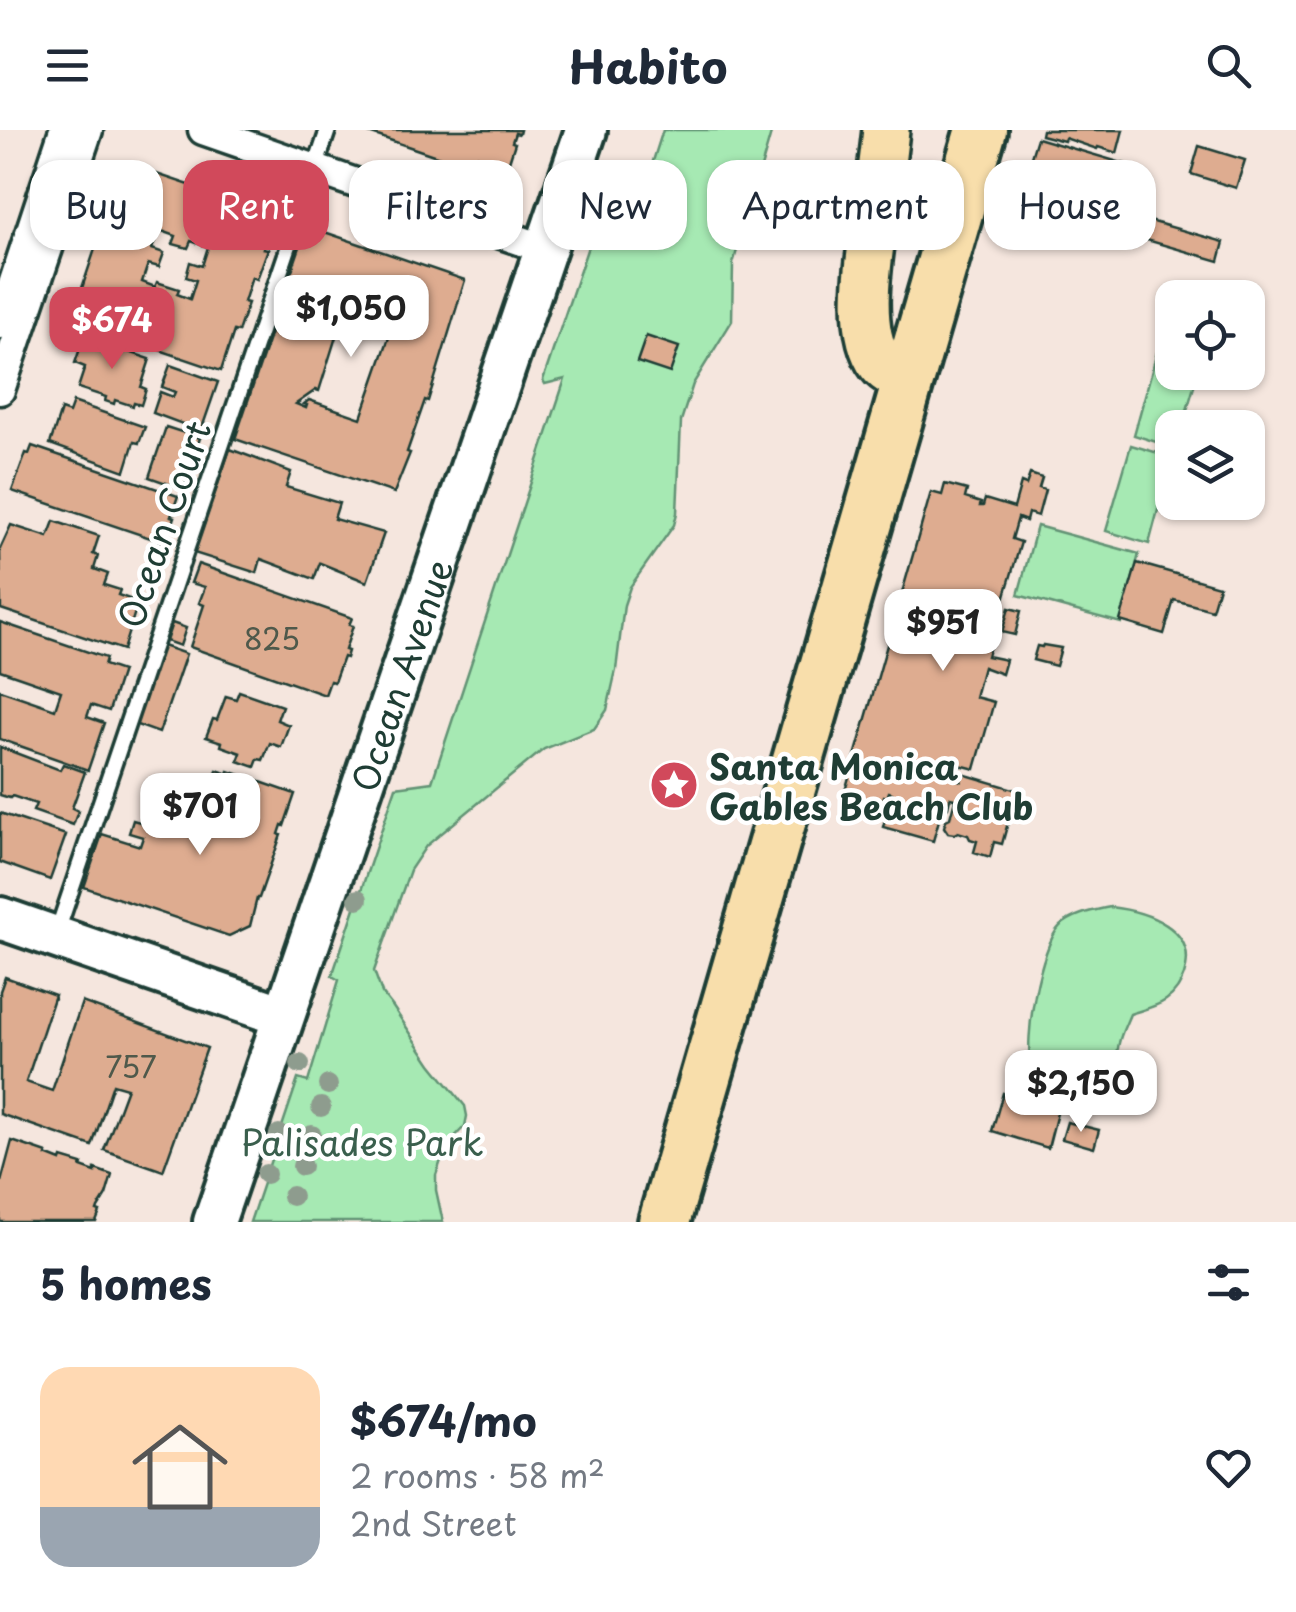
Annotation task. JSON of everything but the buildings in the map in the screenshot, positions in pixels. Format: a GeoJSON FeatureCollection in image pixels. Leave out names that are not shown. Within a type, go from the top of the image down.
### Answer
{"type":"FeatureCollection","features":[{"type":"Feature","properties":{"kind":"highway"},"geometry":{"type":"LineString","coordinates":[[664,1222],[982,130]]}},
{"type":"Feature","properties":{"kind":"main road","name":"Ocean Avenue"},"geometry":{"type":"LineString","coordinates":[[576,160],[586,130]]}},
{"type":"Feature","properties":{"kind":"main road"},"geometry":{"type":"LineString","coordinates":[[886,130],[866,289],[870,334],[882,364],[892,374],[908,379]]}},
{"type":"Feature","properties":{"kind":"main road","name":"Ocean Avenue"},"geometry":{"type":"LineString","coordinates":[[214,1222],[545,250]]}},
{"type":"Feature","properties":{"kind":"main road"},"geometry":{"type":"LineString","coordinates":[[5,924],[55,937],[283,1016]]}},
{"type":"Feature","properties":{"kind":"street"},"geometry":{"type":"LineString","coordinates":[[0,390],[5,337],[64,130]]}},
{"type":"Feature","properties":{"kind":"street"},"geometry":{"type":"LineString","coordinates":[[5,337],[88,130]]}},
{"type":"Feature","properties":{"kind":"street"},"geometry":{"type":"LineString","coordinates":[[203,130],[291,160]]}},
{"type":"Feature","properties":{"kind":"street"},"geometry":{"type":"LineString","coordinates":[[329,173],[543,249]]}},
{"type":"Feature","properties":{"kind":"lane","name":"Ocean Court"},"geometry":{"type":"LineString","coordinates":[[318,160],[328,130]]}},
{"type":"Feature","properties":{"kind":"lane","name":"Ocean Court"},"geometry":{"type":"LineString","coordinates":[[55,937],[287,250]]}},
{"type":"Feature","properties":{"kind":"green space","name":"Palisades Park"},"geometry":{"type":"Polygon","coordinates":[[[663,130],[772,130],[763,160],[707,160],[707,250],[737,250],[733,264],[732,321],[693,384],[681,421],[674,525],[630,587],[607,710],[594,729],[544,749],[426,846],[410,870],[374,971],[382,993],[465,1106],[465,1126],[446,1146],[436,1175],[443,1222],[250,1222],[298,1079],[308,1082],[339,980],[332,976],[396,787],[432,782],[565,379],[545,384],[543,380],[587,250],[687,250],[687,160],[653,160],[663,130]]]}},
{"type":"Feature","properties":{"kind":"green space"},"geometry":{"type":"Polygon","coordinates":[[[1155,359],[1155,390],[1193,390],[1187,410],[1155,410],[1155,442],[1134,435],[1155,359]]]}},
{"type":"Feature","properties":{"kind":"green space"},"geometry":{"type":"Polygon","coordinates":[[[1131,445],[1155,452],[1155,520],[1149,544],[1106,531],[1131,445]]]}},
{"type":"Feature","properties":{"kind":"green space"},"geometry":{"type":"Polygon","coordinates":[[[1037,526],[1139,554],[1121,623],[1018,595],[1037,526]]]}},
{"type":"Feature","properties":{"kind":"green space"},"geometry":{"type":"Polygon","coordinates":[[[1110,907],[1153,918],[1177,934],[1187,959],[1184,975],[1166,1000],[1130,1014],[1108,1087],[1088,1098],[1066,1097],[1046,1085],[1032,1067],[1029,1037],[1040,972],[1060,926],[1077,916],[1110,907]]]}},
{"type":"Feature","properties":{"kind":"place","name":"Santa Monica Gables Beach Club"},"geometry":{"type":"Point","coordinates":[674,785]}}]}
